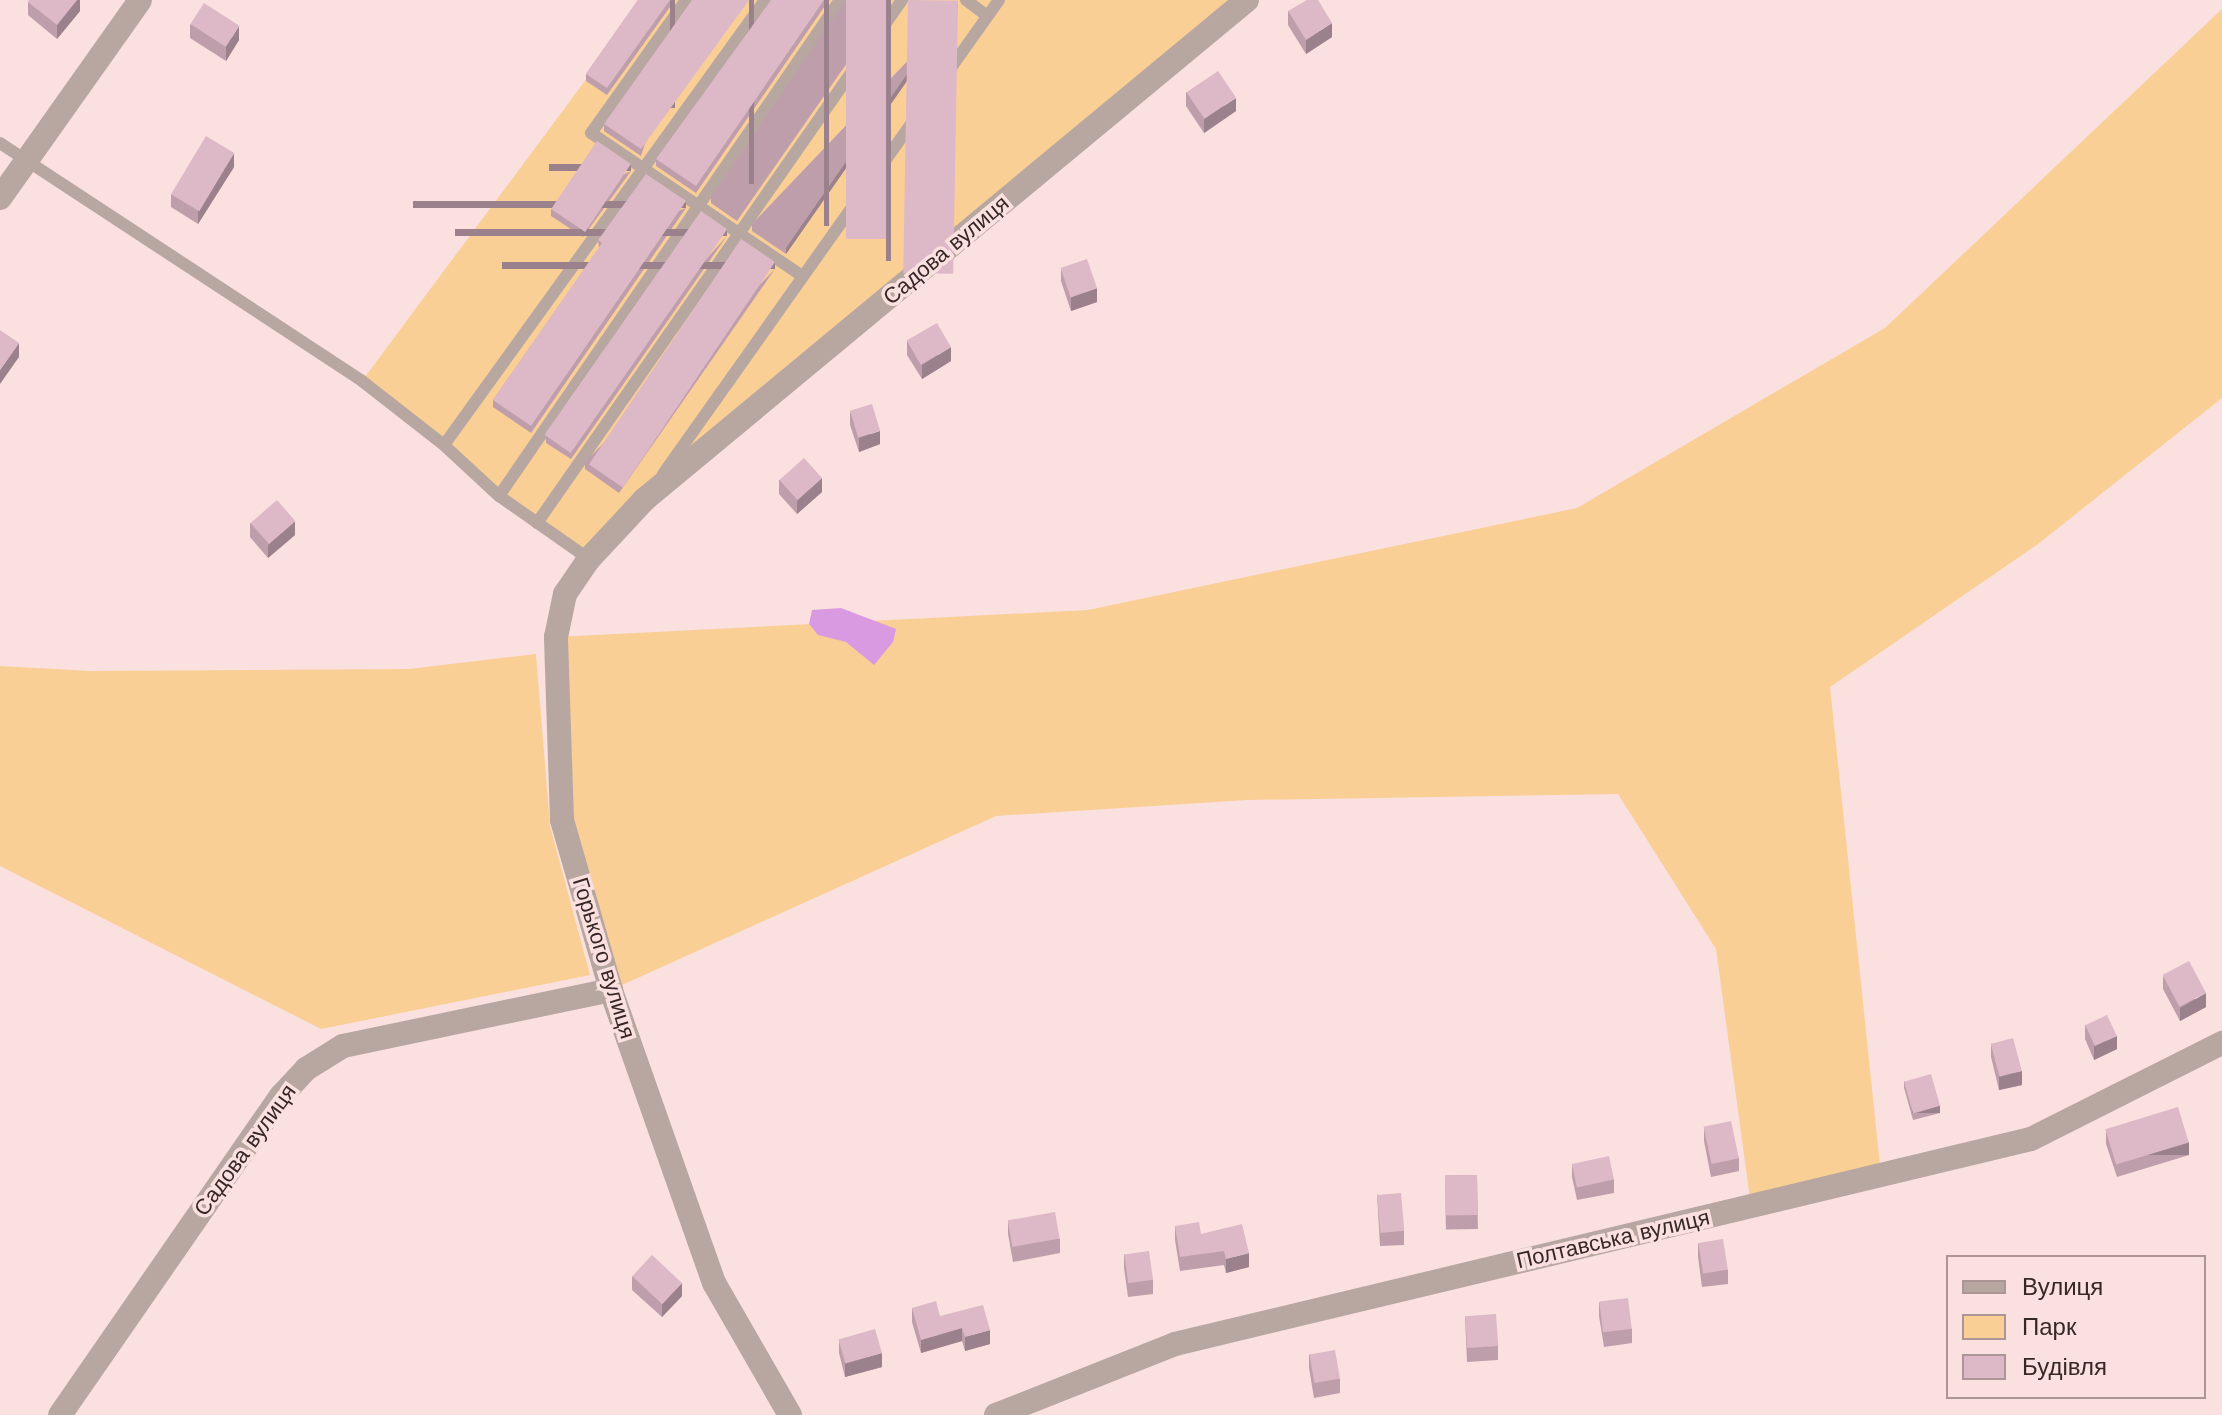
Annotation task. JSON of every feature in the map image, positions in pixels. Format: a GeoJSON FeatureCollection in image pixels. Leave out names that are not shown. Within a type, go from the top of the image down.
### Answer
{"type":"FeatureCollection","features":[{"type":"Feature","properties":{"kind":"street"},"geometry":{"type":"LineString","coordinates":[[0,198],[140,0]]}},
{"type":"Feature","properties":{"kind":"street","name":"Садова вулиця"},"geometry":{"type":"LineString","coordinates":[[645,499],[1247,0]]}},
{"type":"Feature","properties":{"kind":"street","name":"Горького вулиця"},"geometry":{"type":"LineString","coordinates":[[645,499],[589,559],[565,594],[556,637],[562,820],[611,990],[714,1283],[790,1415]]}},
{"type":"Feature","properties":{"kind":"street","name":"Садова вулиця"},"geometry":{"type":"LineString","coordinates":[[60,1415],[281,1096],[306,1069],[343,1046],[611,990]]}},
{"type":"Feature","properties":{"kind":"street","name":"Полтавська вулиця"},"geometry":{"type":"LineString","coordinates":[[996,1415],[1175,1344],[2031,1139],[2222,1043]]}},
{"type":"Feature","properties":{"kind":"lane"},"geometry":{"type":"LineString","coordinates":[[686,0],[591,133],[647,168],[738,235],[802,276]]}},
{"type":"Feature","properties":{"kind":"lane"},"geometry":{"type":"LineString","coordinates":[[444,445],[647,168],[765,0]]}},
{"type":"Feature","properties":{"kind":"lane"},"geometry":{"type":"LineString","coordinates":[[499,496],[701,207],[840,0]]}},
{"type":"Feature","properties":{"kind":"lane"},"geometry":{"type":"LineString","coordinates":[[537,523],[902,0]]}},
{"type":"Feature","properties":{"kind":"lane"},"geometry":{"type":"LineString","coordinates":[[966,0],[987,16]]}},
{"type":"Feature","properties":{"kind":"lane"},"geometry":{"type":"LineString","coordinates":[[645,499],[999,0]]}},
{"type":"Feature","properties":{"kind":"lane"},"geometry":{"type":"LineString","coordinates":[[0,143],[362,381],[444,445],[499,496],[589,559]]}},
{"type":"Feature","properties":{"kind":"green space"},"geometry":{"type":"Polygon","coordinates":[[[645,0],[1247,0],[589,559],[362,381],[645,0]]]}},
{"type":"Feature","properties":{"kind":"green space"},"geometry":{"type":"Polygon","coordinates":[[[2222,9],[2222,398],[2038,544],[1830,687],[1881,1175],[1751,1206],[1716,949],[1618,794],[1247,800],[996,816],[611,990],[562,820],[556,637],[1088,610],[1577,508],[1885,328],[2222,9]]]}},
{"type":"Feature","properties":{"kind":"green space"},"geometry":{"type":"Polygon","coordinates":[[[536,654],[550,826],[590,975],[321,1029],[0,866],[0,666],[90,671],[409,669],[536,654]]]}},
{"type":"Feature","properties":{"kind":"shaded area"},"geometry":{"type":"Polygon","coordinates":[[[841,608],[896,629],[893,642],[874,665],[846,642],[818,635],[809,624],[812,610],[841,608]]]}},
{"type":"Feature","properties":{"kind":"building"},"geometry":{"type":"Polygon","coordinates":[[[29,0],[77,0],[57,25],[29,0]]]}},
{"type":"Feature","properties":{"kind":"building"},"geometry":{"type":"Polygon","coordinates":[[[638,0],[670,0],[607,88],[586,74],[638,0]]]}},
{"type":"Feature","properties":{"kind":"building"},"geometry":{"type":"Polygon","coordinates":[[[692,0],[749,0],[641,149],[604,124],[692,0]]]}},
{"type":"Feature","properties":{"kind":"building"},"geometry":{"type":"Polygon","coordinates":[[[771,0],[824,0],[696,186],[656,159],[771,0]]]}},
{"type":"Feature","properties":{"kind":"building"},"geometry":{"type":"Polygon","coordinates":[[[846,0],[886,0],[886,239],[846,239],[846,0]]]}},
{"type":"Feature","properties":{"kind":"building"},"geometry":{"type":"Polygon","coordinates":[[[908,0],[958,1],[953,274],[903,273],[908,0]]]}},
{"type":"Feature","properties":{"kind":"building"},"geometry":{"type":"Polygon","coordinates":[[[1307,0],[1318,0],[1332,23],[1306,40],[1288,11],[1307,0]]]}},
{"type":"Feature","properties":{"kind":"building"},"geometry":{"type":"Polygon","coordinates":[[[204,3],[239,26],[226,47],[190,24],[204,3]]]}},
{"type":"Feature","properties":{"kind":"building"},"geometry":{"type":"Polygon","coordinates":[[[1218,71],[1236,98],[1204,119],[1186,92],[1218,71]]]}},
{"type":"Feature","properties":{"kind":"building"},"geometry":{"type":"Polygon","coordinates":[[[206,136],[234,153],[199,211],[171,194],[206,136]]]}},
{"type":"Feature","properties":{"kind":"building"},"geometry":{"type":"Polygon","coordinates":[[[597,141],[631,164],[585,232],[551,209],[597,141]]]}},
{"type":"Feature","properties":{"kind":"building"},"geometry":{"type":"Polygon","coordinates":[[[646,174],[686,201],[531,426],[493,400],[602,243],[598,240],[646,174]]]}},
{"type":"Feature","properties":{"kind":"building"},"geometry":{"type":"Polygon","coordinates":[[[701,211],[727,229],[571,453],[544,435],[701,211]]]}},
{"type":"Feature","properties":{"kind":"building"},"geometry":{"type":"Polygon","coordinates":[[[741,239],[775,262],[623,487],[589,464],[741,239]]]}},
{"type":"Feature","properties":{"kind":"building"},"geometry":{"type":"Polygon","coordinates":[[[1087,259],[1097,288],[1071,297],[1061,268],[1087,259]]]}},
{"type":"Feature","properties":{"kind":"building"},"geometry":{"type":"Polygon","coordinates":[[[937,323],[951,347],[921,365],[907,340],[937,323]]]}},
{"type":"Feature","properties":{"kind":"building"},"geometry":{"type":"Polygon","coordinates":[[[0,330],[19,343],[0,370],[0,330]]]}},
{"type":"Feature","properties":{"kind":"building"},"geometry":{"type":"Polygon","coordinates":[[[872,404],[880,431],[858,438],[850,411],[872,404]]]}},
{"type":"Feature","properties":{"kind":"building"},"geometry":{"type":"Polygon","coordinates":[[[804,458],[822,478],[798,500],[779,480],[804,458]]]}},
{"type":"Feature","properties":{"kind":"building"},"geometry":{"type":"Polygon","coordinates":[[[277,500],[295,521],[269,544],[251,523],[277,500]]]}},
{"type":"Feature","properties":{"kind":"building"},"geometry":{"type":"Polygon","coordinates":[[[2189,961],[2206,993],[2179,1007],[2163,975],[2189,961]]]}},
{"type":"Feature","properties":{"kind":"building"},"geometry":{"type":"Polygon","coordinates":[[[2107,1015],[2117,1036],[2095,1046],[2085,1025],[2107,1015]]]}},
{"type":"Feature","properties":{"kind":"building"},"geometry":{"type":"Polygon","coordinates":[[[2013,1038],[2022,1071],[2000,1077],[1991,1044],[2013,1038]]]}},
{"type":"Feature","properties":{"kind":"building"},"geometry":{"type":"Polygon","coordinates":[[[1931,1074],[1940,1106],[1913,1113],[1904,1082],[1931,1074]]]}},
{"type":"Feature","properties":{"kind":"building"},"geometry":{"type":"Polygon","coordinates":[[[2178,1107],[2189,1142],[2116,1165],[2105,1129],[2178,1107]]]}},
{"type":"Feature","properties":{"kind":"building"},"geometry":{"type":"Polygon","coordinates":[[[1731,1121],[1739,1158],[1712,1164],[1704,1127],[1731,1121]]]}},
{"type":"Feature","properties":{"kind":"building"},"geometry":{"type":"Polygon","coordinates":[[[1609,1156],[1614,1179],[1577,1187],[1572,1164],[1609,1156]]]}},
{"type":"Feature","properties":{"kind":"building"},"geometry":{"type":"Polygon","coordinates":[[[1477,1175],[1478,1215],[1446,1216],[1445,1176],[1477,1175]]]}},
{"type":"Feature","properties":{"kind":"building"},"geometry":{"type":"Polygon","coordinates":[[[1401,1193],[1404,1231],[1380,1233],[1377,1195],[1401,1193]]]}},
{"type":"Feature","properties":{"kind":"building"},"geometry":{"type":"Polygon","coordinates":[[[1055,1212],[1060,1239],[1012,1247],[1008,1220],[1055,1212]]]}},
{"type":"Feature","properties":{"kind":"building"},"geometry":{"type":"Polygon","coordinates":[[[1199,1222],[1201,1234],[1242,1224],[1249,1253],[1226,1259],[1224,1251],[1180,1257],[1175,1226],[1199,1222]]]}},
{"type":"Feature","properties":{"kind":"building"},"geometry":{"type":"Polygon","coordinates":[[[1723,1239],[1728,1270],[1703,1274],[1698,1243],[1723,1239]]]}},
{"type":"Feature","properties":{"kind":"building"},"geometry":{"type":"Polygon","coordinates":[[[1149,1251],[1153,1280],[1128,1283],[1124,1254],[1149,1251]]]}},
{"type":"Feature","properties":{"kind":"building"},"geometry":{"type":"Polygon","coordinates":[[[652,1255],[682,1283],[662,1304],[632,1276],[652,1255]]]}},
{"type":"Feature","properties":{"kind":"building"},"geometry":{"type":"Polygon","coordinates":[[[1628,1298],[1632,1329],[1603,1332],[1599,1302],[1628,1298]]]}},
{"type":"Feature","properties":{"kind":"building"},"geometry":{"type":"Polygon","coordinates":[[[936,1301],[940,1316],[983,1305],[990,1330],[965,1337],[962,1328],[921,1340],[912,1308],[936,1301]]]}},
{"type":"Feature","properties":{"kind":"building"},"geometry":{"type":"Polygon","coordinates":[[[1496,1314],[1498,1346],[1467,1348],[1465,1316],[1496,1314]]]}},
{"type":"Feature","properties":{"kind":"building"},"geometry":{"type":"Polygon","coordinates":[[[875,1329],[882,1353],[845,1364],[838,1339],[875,1329]]]}},
{"type":"Feature","properties":{"kind":"building"},"geometry":{"type":"Polygon","coordinates":[[[1335,1350],[1340,1379],[1314,1383],[1309,1355],[1335,1350]]]}}]}
